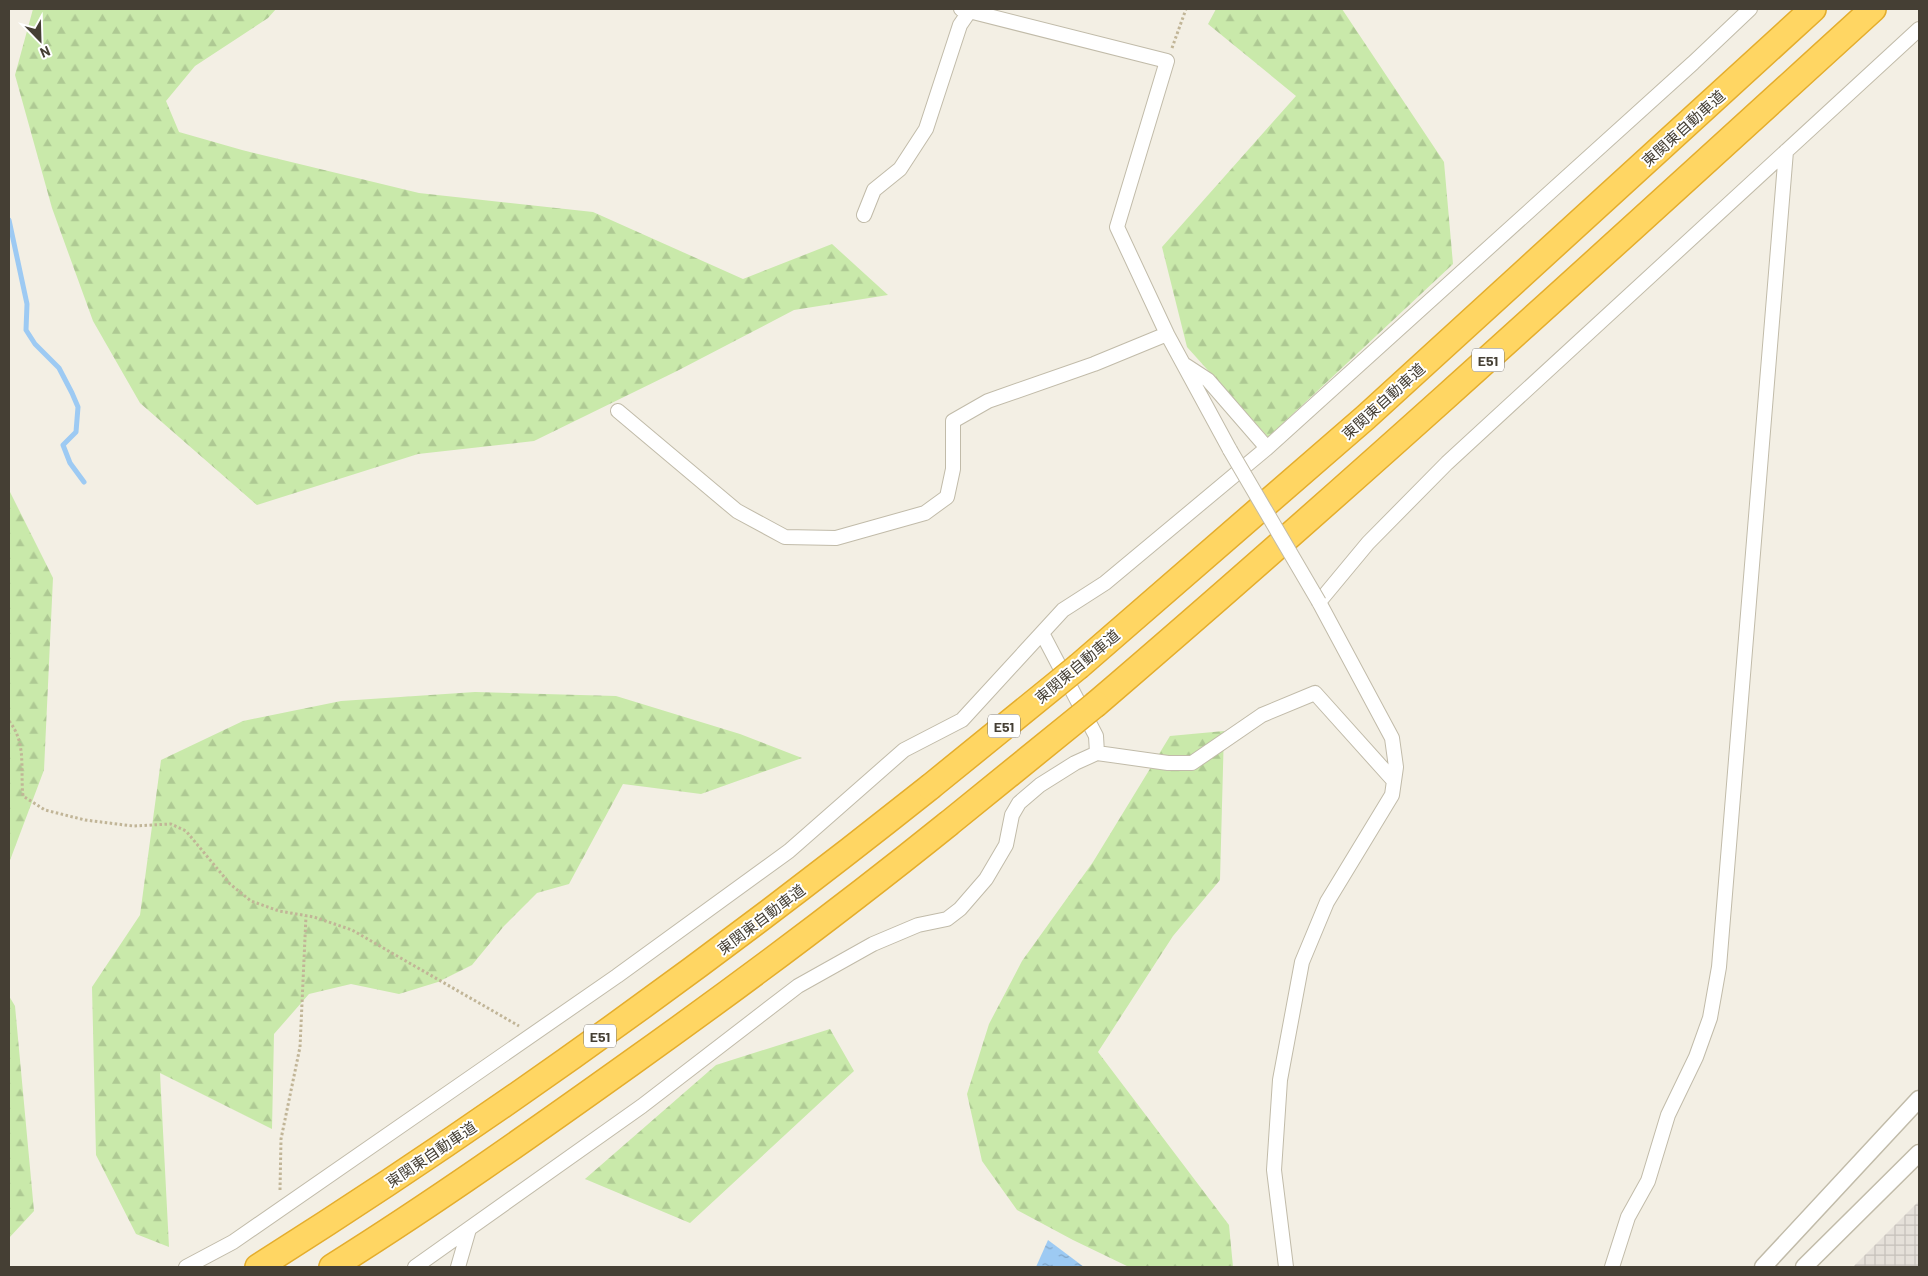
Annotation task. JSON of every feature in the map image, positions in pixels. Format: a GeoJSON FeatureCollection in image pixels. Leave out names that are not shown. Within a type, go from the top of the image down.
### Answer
{"type":"FeatureCollection","features":[{"type":"Feature","properties":{"kind":"highway","name":"東関東自動車道"},"geometry":{"type":"LineString","coordinates":[[258,1267],[360,1202],[632,1014],[764,918],[930,787],[1079,666],[1366,417],[1813,9]]}},
{"type":"Feature","properties":{"kind":"highway","name":"E51"},"geometry":{"type":"LineString","coordinates":[[332,1267],[532,1134],[786,951],[948,824],[1096,704],[1248,574],[1393,445],[1873,9]]}},
{"type":"Feature","properties":{"kind":"street"},"geometry":{"type":"LineString","coordinates":[[864,215],[874,190],[900,169],[926,129],[960,24],[967,9],[1167,61],[1117,227],[1167,334],[1230,450],[1319,602],[1392,738],[1396,767],[1392,796],[1327,902],[1302,962],[1280,1080],[1274,1170],[1286,1267]]}},
{"type":"Feature","properties":{"kind":"street"},"geometry":{"type":"LineString","coordinates":[[186,1267],[232,1242],[531,1035],[789,851],[904,750],[962,720],[1063,610],[1105,583],[1267,448],[1686,70],[1750,9]]}},
{"type":"Feature","properties":{"kind":"street"},"geometry":{"type":"LineString","coordinates":[[1319,602],[1368,543],[1447,463],[1919,29]]}},
{"type":"Feature","properties":{"kind":"street"},"geometry":{"type":"LineString","coordinates":[[1612,1267],[1628,1217],[1648,1181],[1668,1115],[1702,1041],[1710,1018],[1719,968],[1786,151]]}},
{"type":"Feature","properties":{"kind":"street"},"geometry":{"type":"LineString","coordinates":[[618,411],[737,511],[785,537],[836,538],[925,513],[948,497],[953,469],[953,421],[988,401],[1094,364],[1167,334]]}},
{"type":"Feature","properties":{"kind":"street"},"geometry":{"type":"LineString","coordinates":[[1184,365],[1208,380],[1267,448]]}},
{"type":"Feature","properties":{"kind":"street"},"geometry":{"type":"LineString","coordinates":[[1042,632],[1096,736],[1097,753]]}},
{"type":"Feature","properties":{"kind":"street"},"geometry":{"type":"LineString","coordinates":[[415,1267],[470,1230],[642,1106],[798,986],[873,944],[918,926],[947,919],[960,909],[986,880],[1006,845],[1012,814],[1019,803],[1040,785],[1075,763],[1097,753],[1168,763],[1192,763],[1262,715],[1315,693],[1394,781]]}},
{"type":"Feature","properties":{"kind":"street"},"geometry":{"type":"LineString","coordinates":[[1763,1267],[1918,1101]]}},
{"type":"Feature","properties":{"kind":"street"},"geometry":{"type":"LineString","coordinates":[[1804,1267],[1919,1153]]}},
{"type":"Feature","properties":{"kind":"street"},"geometry":{"type":"LineString","coordinates":[[458,1267],[470,1230]]}},
{"type":"Feature","properties":{"kind":"path"},"geometry":{"type":"LineString","coordinates":[[1167,61],[1186,9]]}},
{"type":"Feature","properties":{"kind":"path"},"geometry":{"type":"LineString","coordinates":[[9,721],[17,731],[22,751],[23,796],[45,810],[85,820],[133,826],[171,824],[186,832],[230,884],[251,901],[279,911],[306,916],[352,930],[510,1019],[531,1035]]}},
{"type":"Feature","properties":{"kind":"path"},"geometry":{"type":"LineString","coordinates":[[280,1208],[281,1138],[300,1047],[306,916]]}},
{"type":"Feature","properties":{"kind":"shaded area"},"geometry":{"type":"Polygon","coordinates":[[[1919,1201],[1919,1267],[1853,1267],[1919,1201]]]}},
{"type":"Feature","properties":{"kind":"green space"},"geometry":{"type":"Polygon","coordinates":[[[33,9],[276,9],[268,18],[195,66],[166,101],[179,132],[242,150],[419,193],[593,212],[743,279],[832,244],[888,295],[794,310],[677,371],[534,441],[418,454],[257,505],[140,403],[93,321],[52,208],[15,75],[33,9]]]}},
{"type":"Feature","properties":{"kind":"green space"},"geometry":{"type":"Polygon","coordinates":[[[1216,9],[1342,9],[1444,162],[1453,264],[1268,437],[1187,347],[1162,247],[1296,96],[1208,24],[1216,9]]]}},
{"type":"Feature","properties":{"kind":"green space"},"geometry":{"type":"Polygon","coordinates":[[[9,490],[53,578],[44,770],[9,863],[9,490]]]}},
{"type":"Feature","properties":{"kind":"green space"},"geometry":{"type":"Polygon","coordinates":[[[475,692],[616,696],[740,734],[802,758],[701,794],[623,784],[569,884],[537,893],[504,926],[472,965],[438,982],[399,994],[351,984],[309,994],[274,1034],[272,1129],[160,1073],[169,1247],[136,1234],[96,1155],[92,987],[140,915],[161,760],[243,721],[341,701],[475,692]]]}},
{"type":"Feature","properties":{"kind":"green space"},"geometry":{"type":"Polygon","coordinates":[[[1224,731],[1220,880],[1173,936],[1098,1052],[1229,1225],[1233,1267],[1129,1267],[1017,1210],[982,1161],[967,1094],[989,1024],[1022,961],[1093,862],[1170,736],[1224,731]]]}},
{"type":"Feature","properties":{"kind":"green space"},"geometry":{"type":"Polygon","coordinates":[[[9,996],[15,1006],[34,1211],[9,1238],[9,996]]]}},
{"type":"Feature","properties":{"kind":"green space"},"geometry":{"type":"Polygon","coordinates":[[[830,1029],[854,1071],[690,1223],[585,1179],[716,1065],[830,1029]]]}},
{"type":"Feature","properties":{"kind":"water"},"geometry":{"type":"Polygon","coordinates":[[[1048,1240],[1084,1267],[1036,1267],[1048,1240]]]}},
{"type":"Feature","properties":{"kind":"waterway"},"geometry":{"type":"LineString","coordinates":[[9,220],[27,304],[26,330],[35,344],[59,368],[78,407],[76,432],[63,445],[70,463],[84,482]]}}]}
